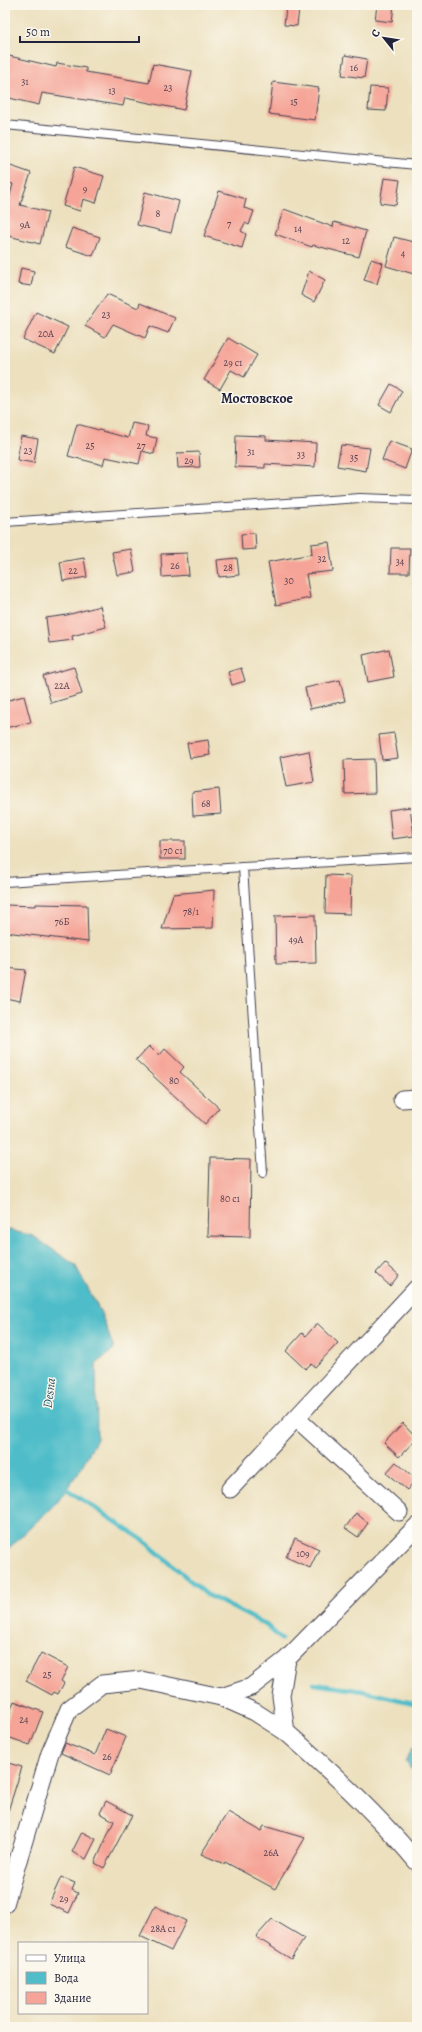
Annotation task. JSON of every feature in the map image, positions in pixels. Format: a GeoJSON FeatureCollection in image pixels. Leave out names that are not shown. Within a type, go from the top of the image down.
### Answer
{"type":"FeatureCollection","features":[{"type":"Feature","properties":{"kind":"street"},"geometry":{"type":"LineString","coordinates":[[230,1489],[417,1288]]}},
{"type":"Feature","properties":{"kind":"street"},"geometry":{"type":"LineString","coordinates":[[296,1418],[399,1512]]}},
{"type":"Feature","properties":{"kind":"street"},"geometry":{"type":"LineString","coordinates":[[221,1697],[250,1687],[288,1659],[417,1526]]}},
{"type":"Feature","properties":{"kind":"street"},"geometry":{"type":"LineString","coordinates":[[286,1732],[281,1696],[288,1659]]}},
{"type":"Feature","properties":{"kind":"street"},"geometry":{"type":"LineString","coordinates":[[5,1904],[50,1753],[69,1709],[102,1684],[141,1680],[221,1697],[255,1712],[286,1732],[319,1761],[400,1842],[417,1862]]}},
{"type":"Feature","properties":{"kind":"lane"},"geometry":{"type":"LineString","coordinates":[[5,125],[417,165]]}},
{"type":"Feature","properties":{"kind":"lane"},"geometry":{"type":"LineString","coordinates":[[5,522],[360,498],[417,500]]}},
{"type":"Feature","properties":{"kind":"lane"},"geometry":{"type":"LineString","coordinates":[[5,882],[417,857]]}},
{"type":"Feature","properties":{"kind":"lane"},"geometry":{"type":"LineString","coordinates":[[243,867],[263,1173]]}},
{"type":"Feature","properties":{"kind":"water","name":"Desna"},"geometry":{"type":"Polygon","coordinates":[[[5,1229],[33,1236],[75,1265],[101,1313],[114,1349],[96,1364],[97,1439],[78,1473],[56,1503],[5,1552],[5,1229]]]}},
{"type":"Feature","properties":{"kind":"water"},"geometry":{"type":"Polygon","coordinates":[[[413,1747],[417,1748],[417,1773],[410,1768],[406,1761],[413,1747]]]}},
{"type":"Feature","properties":{"kind":"building"},"geometry":{"type":"Polygon","coordinates":[[[377,5],[394,5],[392,22],[375,20],[377,5]]]}},
{"type":"Feature","properties":{"kind":"building"},"geometry":{"type":"Polygon","coordinates":[[[286,7],[299,8],[297,26],[284,25],[286,7]]]}},
{"type":"Feature","properties":{"kind":"building"},"geometry":{"type":"Polygon","coordinates":[[[5,55],[56,67],[57,63],[86,68],[86,72],[149,83],[153,64],[192,71],[184,110],[125,98],[123,106],[42,93],[39,105],[5,97],[5,55]]]}},
{"type":"Feature","properties":{"kind":"building"},"geometry":{"type":"Polygon","coordinates":[[[345,55],[367,59],[364,78],[342,75],[345,55]]]}},
{"type":"Feature","properties":{"kind":"building"},"geometry":{"type":"Polygon","coordinates":[[[273,82],[319,88],[315,120],[269,114],[273,82]]]}},
{"type":"Feature","properties":{"kind":"building"},"geometry":{"type":"Polygon","coordinates":[[[370,87],[388,88],[386,111],[368,110],[370,87]]]}},
{"type":"Feature","properties":{"kind":"building"},"geometry":{"type":"Polygon","coordinates":[[[5,164],[31,173],[20,205],[48,212],[40,244],[5,235],[5,214],[13,184],[5,182],[5,164]]]}},
{"type":"Feature","properties":{"kind":"building"},"geometry":{"type":"Polygon","coordinates":[[[74,167],[104,176],[96,203],[83,199],[80,211],[63,206],[74,167]]]}},
{"type":"Feature","properties":{"kind":"building"},"geometry":{"type":"Polygon","coordinates":[[[384,178],[400,180],[396,205],[380,203],[384,178]]]}},
{"type":"Feature","properties":{"kind":"building"},"geometry":{"type":"Polygon","coordinates":[[[219,191],[246,199],[244,208],[254,211],[249,225],[245,223],[241,231],[246,234],[242,248],[204,236],[219,191]]]}},
{"type":"Feature","properties":{"kind":"building"},"geometry":{"type":"Polygon","coordinates":[[[145,192],[179,201],[171,233],[137,225],[145,192]]]}},
{"type":"Feature","properties":{"kind":"building"},"geometry":{"type":"Polygon","coordinates":[[[284,209],[333,227],[334,222],[366,231],[359,257],[313,245],[312,247],[275,234],[284,209]]]}},
{"type":"Feature","properties":{"kind":"building"},"geometry":{"type":"Polygon","coordinates":[[[72,228],[100,237],[93,256],[65,247],[72,228]]]}},
{"type":"Feature","properties":{"kind":"building"},"geometry":{"type":"Polygon","coordinates":[[[394,237],[417,243],[417,263],[414,274],[386,266],[394,237]]]}},
{"type":"Feature","properties":{"kind":"building"},"geometry":{"type":"Polygon","coordinates":[[[371,259],[383,263],[377,284],[364,280],[371,259]]]}},
{"type":"Feature","properties":{"kind":"building"},"geometry":{"type":"Polygon","coordinates":[[[21,268],[34,271],[31,286],[18,284],[21,268]]]}},
{"type":"Feature","properties":{"kind":"building"},"geometry":{"type":"Polygon","coordinates":[[[309,271],[325,280],[314,302],[301,295],[309,271]]]}},
{"type":"Feature","properties":{"kind":"building"},"geometry":{"type":"Polygon","coordinates":[[[107,294],[138,308],[140,303],[175,318],[168,333],[150,326],[145,338],[113,324],[105,337],[85,326],[107,294]]]}},
{"type":"Feature","properties":{"kind":"building"},"geometry":{"type":"Polygon","coordinates":[[[36,312],[68,327],[55,354],[23,339],[36,312]]]}},
{"type":"Feature","properties":{"kind":"building"},"geometry":{"type":"Polygon","coordinates":[[[228,338],[257,355],[244,377],[231,370],[220,389],[204,380],[228,338]]]}},
{"type":"Feature","properties":{"kind":"building"},"geometry":{"type":"Polygon","coordinates":[[[391,384],[402,391],[391,412],[379,405],[391,384]]]}},
{"type":"Feature","properties":{"kind":"building"},"geometry":{"type":"Polygon","coordinates":[[[132,423],[148,426],[146,436],[157,438],[154,454],[142,451],[139,464],[105,457],[103,465],[68,456],[77,424],[128,438],[132,423]]]}},
{"type":"Feature","properties":{"kind":"building"},"geometry":{"type":"Polygon","coordinates":[[[236,435],[266,436],[266,440],[316,443],[315,467],[265,464],[265,468],[235,467],[236,435]]]}},
{"type":"Feature","properties":{"kind":"building"},"geometry":{"type":"Polygon","coordinates":[[[21,436],[38,439],[34,463],[17,460],[21,436]]]}},
{"type":"Feature","properties":{"kind":"building"},"geometry":{"type":"Polygon","coordinates":[[[389,441],[412,449],[405,469],[382,460],[389,441]]]}},
{"type":"Feature","properties":{"kind":"building"},"geometry":{"type":"Polygon","coordinates":[[[341,445],[370,448],[366,471],[337,466],[341,445]]]}},
{"type":"Feature","properties":{"kind":"building"},"geometry":{"type":"Polygon","coordinates":[[[199,452],[200,467],[178,468],[177,453],[199,452]]]}},
{"type":"Feature","properties":{"kind":"building"},"geometry":{"type":"Polygon","coordinates":[[[255,533],[256,549],[242,550],[241,534],[255,533]]]}},
{"type":"Feature","properties":{"kind":"building"},"geometry":{"type":"Polygon","coordinates":[[[329,542],[333,571],[306,574],[310,598],[276,605],[268,562],[312,554],[311,544],[329,542]]]}},
{"type":"Feature","properties":{"kind":"building"},"geometry":{"type":"Polygon","coordinates":[[[391,548],[410,548],[409,573],[390,573],[391,548]]]}},
{"type":"Feature","properties":{"kind":"building"},"geometry":{"type":"Polygon","coordinates":[[[131,549],[135,572],[117,575],[112,552],[131,549]]]}},
{"type":"Feature","properties":{"kind":"building"},"geometry":{"type":"Polygon","coordinates":[[[187,553],[189,575],[162,577],[161,554],[187,553]]]}},
{"type":"Feature","properties":{"kind":"building"},"geometry":{"type":"Polygon","coordinates":[[[84,558],[87,577],[63,581],[60,562],[84,558]]]}},
{"type":"Feature","properties":{"kind":"building"},"geometry":{"type":"Polygon","coordinates":[[[237,558],[239,575],[219,577],[217,560],[237,558]]]}},
{"type":"Feature","properties":{"kind":"building"},"geometry":{"type":"Polygon","coordinates":[[[100,606],[106,627],[72,636],[73,640],[49,643],[46,618],[67,615],[100,606]]]}},
{"type":"Feature","properties":{"kind":"building"},"geometry":{"type":"Polygon","coordinates":[[[389,649],[394,677],[368,682],[363,655],[389,649]]]}},
{"type":"Feature","properties":{"kind":"building"},"geometry":{"type":"Polygon","coordinates":[[[74,667],[82,694],[51,703],[43,676],[74,667]]]}},
{"type":"Feature","properties":{"kind":"building"},"geometry":{"type":"Polygon","coordinates":[[[241,668],[245,681],[232,685],[228,672],[241,668]]]}},
{"type":"Feature","properties":{"kind":"building"},"geometry":{"type":"Polygon","coordinates":[[[340,680],[345,701],[310,709],[305,688],[340,680]]]}},
{"type":"Feature","properties":{"kind":"building"},"geometry":{"type":"Polygon","coordinates":[[[24,696],[31,722],[5,728],[5,701],[24,696]]]}},
{"type":"Feature","properties":{"kind":"building"},"geometry":{"type":"Polygon","coordinates":[[[394,733],[398,758],[382,760],[379,735],[394,733]]]}},
{"type":"Feature","properties":{"kind":"building"},"geometry":{"type":"Polygon","coordinates":[[[208,740],[210,755],[190,758],[187,743],[208,740]]]}},
{"type":"Feature","properties":{"kind":"building"},"geometry":{"type":"Polygon","coordinates":[[[309,751],[314,782],[286,787],[280,757],[309,751]]]}},
{"type":"Feature","properties":{"kind":"building"},"geometry":{"type":"Polygon","coordinates":[[[374,759],[375,793],[345,794],[344,760],[374,759]]]}},
{"type":"Feature","properties":{"kind":"building"},"geometry":{"type":"Polygon","coordinates":[[[219,789],[221,814],[193,816],[192,792],[219,789]]]}},
{"type":"Feature","properties":{"kind":"building"},"geometry":{"type":"Polygon","coordinates":[[[410,807],[414,836],[392,839],[389,810],[410,807]]]}},
{"type":"Feature","properties":{"kind":"building"},"geometry":{"type":"Polygon","coordinates":[[[160,841],[185,841],[185,859],[160,859],[160,841]]]}},
{"type":"Feature","properties":{"kind":"building"},"geometry":{"type":"Polygon","coordinates":[[[326,875],[351,876],[350,914],[325,913],[326,875]]]}},
{"type":"Feature","properties":{"kind":"building"},"geometry":{"type":"Polygon","coordinates":[[[214,890],[213,928],[162,929],[173,894],[214,890]]]}},
{"type":"Feature","properties":{"kind":"building"},"geometry":{"type":"Polygon","coordinates":[[[36,904],[87,905],[88,942],[5,932],[5,905],[36,906],[36,904]]]}},
{"type":"Feature","properties":{"kind":"building"},"geometry":{"type":"Polygon","coordinates":[[[315,915],[316,963],[276,964],[275,916],[315,915]]]}},
{"type":"Feature","properties":{"kind":"building"},"geometry":{"type":"Polygon","coordinates":[[[5,968],[26,970],[20,1001],[5,998],[5,968]]]}},
{"type":"Feature","properties":{"kind":"building"},"geometry":{"type":"Polygon","coordinates":[[[149,1046],[159,1056],[165,1049],[184,1067],[180,1072],[219,1108],[205,1124],[136,1060],[149,1046]]]}},
{"type":"Feature","properties":{"kind":"building"},"geometry":{"type":"Polygon","coordinates":[[[210,1158],[251,1159],[250,1237],[208,1236],[210,1158]]]}},
{"type":"Feature","properties":{"kind":"building"},"geometry":{"type":"Polygon","coordinates":[[[385,1263],[399,1275],[390,1286],[376,1273],[385,1263]]]}},
{"type":"Feature","properties":{"kind":"building"},"geometry":{"type":"Polygon","coordinates":[[[317,1323],[338,1343],[315,1367],[311,1364],[305,1369],[286,1351],[302,1333],[306,1336],[317,1323]]]}},
{"type":"Feature","properties":{"kind":"building"},"geometry":{"type":"Polygon","coordinates":[[[403,1423],[417,1438],[399,1457],[384,1443],[403,1423]]]}},
{"type":"Feature","properties":{"kind":"building"},"geometry":{"type":"Polygon","coordinates":[[[396,1462],[416,1479],[407,1490],[386,1473],[396,1462]]]}},
{"type":"Feature","properties":{"kind":"building"},"geometry":{"type":"Polygon","coordinates":[[[356,1513],[368,1523],[358,1537],[345,1528],[356,1513]]]}},
{"type":"Feature","properties":{"kind":"building"},"geometry":{"type":"Polygon","coordinates":[[[295,1538],[319,1549],[310,1568],[286,1557],[295,1538]]]}},
{"type":"Feature","properties":{"kind":"building"},"geometry":{"type":"Polygon","coordinates":[[[41,1653],[68,1667],[61,1681],[64,1683],[58,1694],[54,1692],[52,1695],[26,1681],[41,1653]]]}},
{"type":"Feature","properties":{"kind":"building"},"geometry":{"type":"Polygon","coordinates":[[[14,1701],[43,1712],[30,1745],[5,1736],[5,1726],[14,1701]]]}},
{"type":"Feature","properties":{"kind":"building"},"geometry":{"type":"Polygon","coordinates":[[[106,1729],[126,1737],[110,1775],[61,1753],[65,1743],[95,1755],[106,1729]]]}},
{"type":"Feature","properties":{"kind":"building"},"geometry":{"type":"Polygon","coordinates":[[[5,1762],[22,1767],[8,1811],[5,1811],[5,1762]]]}},
{"type":"Feature","properties":{"kind":"building"},"geometry":{"type":"Polygon","coordinates":[[[106,1801],[132,1815],[104,1868],[95,1863],[114,1821],[100,1813],[106,1801]]]}},
{"type":"Feature","properties":{"kind":"building"},"geometry":{"type":"Polygon","coordinates":[[[228,1812],[261,1831],[264,1826],[305,1838],[275,1889],[225,1862],[224,1864],[201,1854],[228,1812]]]}},
{"type":"Feature","properties":{"kind":"building"},"geometry":{"type":"Polygon","coordinates":[[[82,1832],[96,1839],[86,1859],[72,1852],[82,1832]]]}},
{"type":"Feature","properties":{"kind":"building"},"geometry":{"type":"Polygon","coordinates":[[[61,1877],[75,1883],[72,1890],[78,1893],[69,1913],[49,1904],[61,1877]]]}},
{"type":"Feature","properties":{"kind":"building"},"geometry":{"type":"Polygon","coordinates":[[[155,1906],[186,1921],[171,1951],[140,1936],[155,1906]]]}},
{"type":"Feature","properties":{"kind":"building"},"geometry":{"type":"Polygon","coordinates":[[[272,1919],[304,1938],[291,1959],[256,1937],[272,1919]]]}},
{"type":"Feature","properties":{"kind":"waterway"},"geometry":{"type":"LineString","coordinates":[[62,1486],[143,1540],[206,1594],[266,1625],[281,1639]]}},
{"type":"Feature","properties":{"kind":"waterway"},"geometry":{"type":"LineString","coordinates":[[314,1684],[363,1691],[417,1704]]}},
{"type":"Feature","properties":{"kind":"district","name":"Мостовское"},"geometry":{"type":"Point","coordinates":[257,398]}}]}
